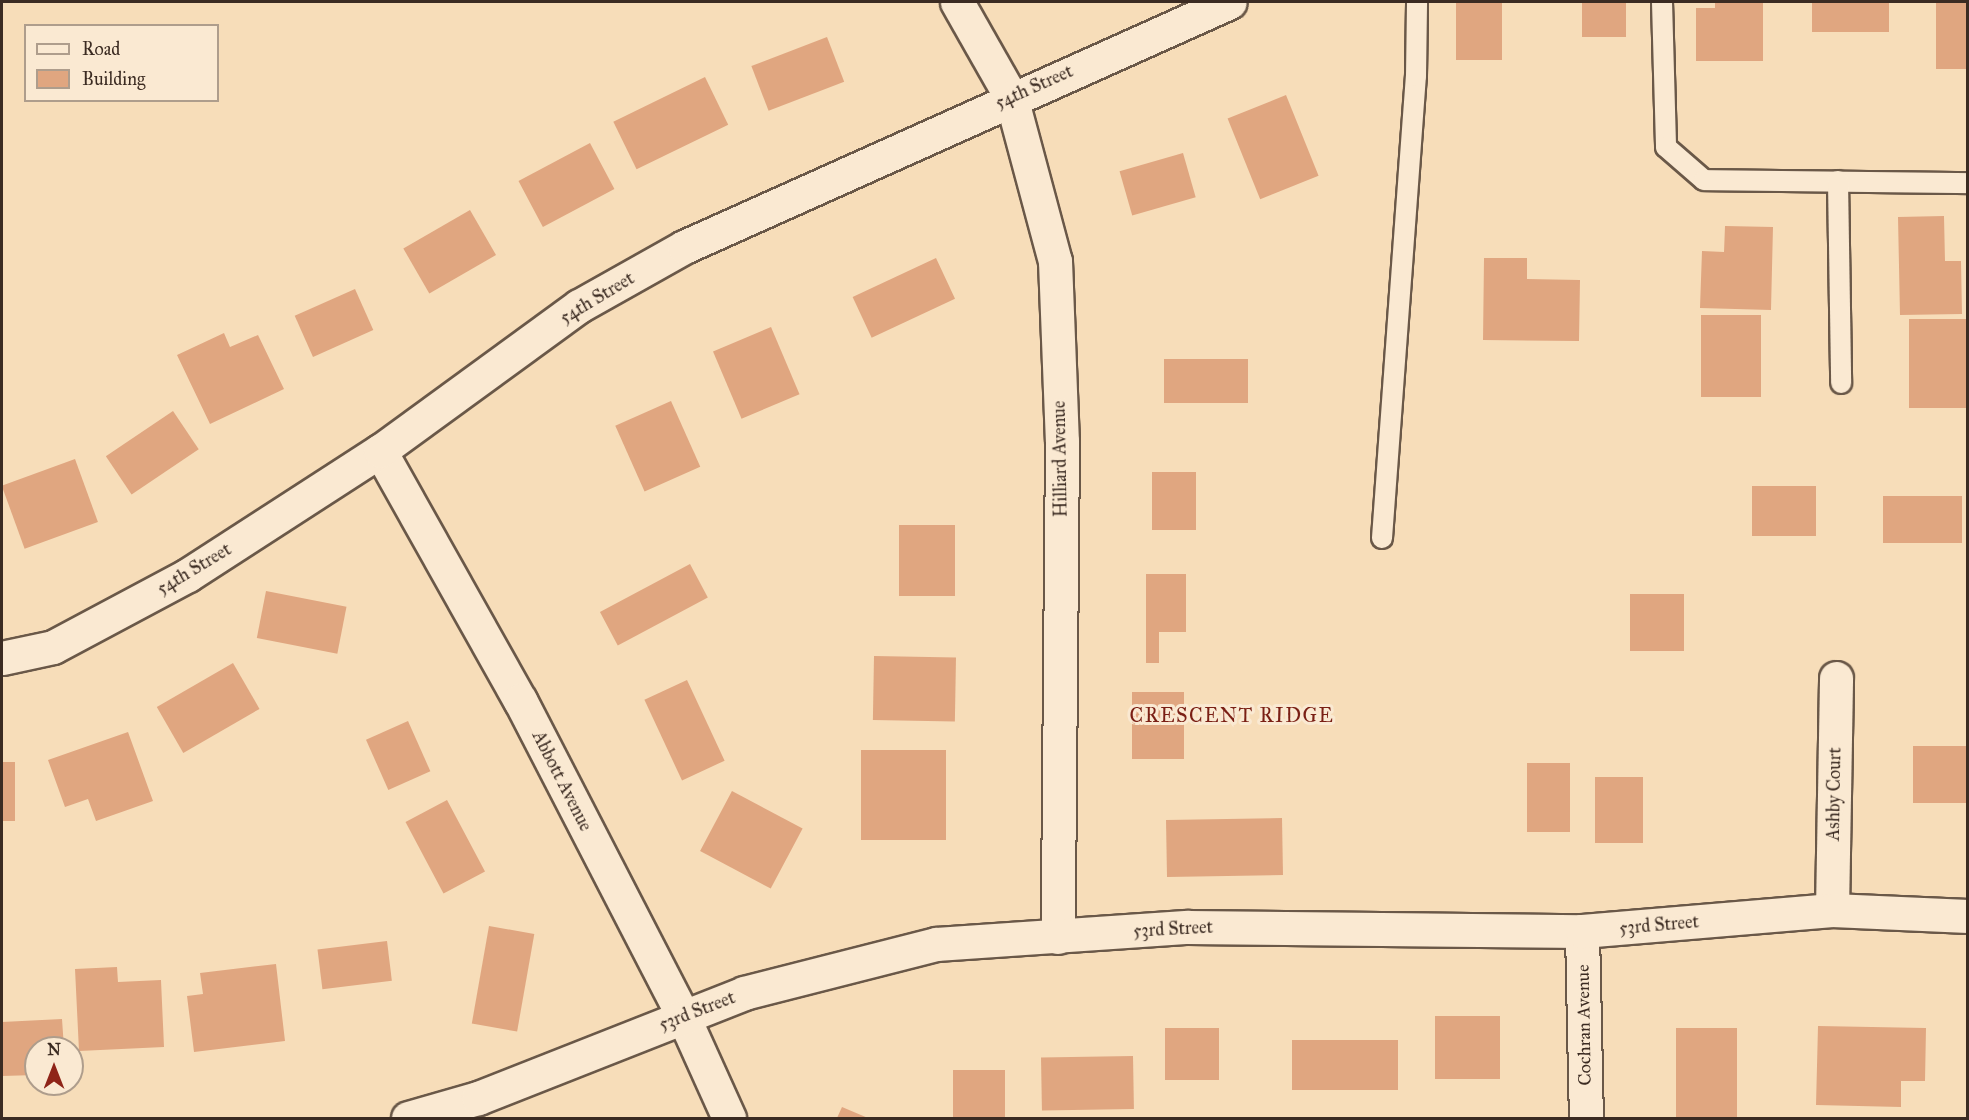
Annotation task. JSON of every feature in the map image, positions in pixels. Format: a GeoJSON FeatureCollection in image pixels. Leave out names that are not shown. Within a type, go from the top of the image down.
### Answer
{"type":"FeatureCollection","features":[{"type":"Feature","properties":{"kind":"street","name":"Hilliard Avenue"},"geometry":{"type":"LineString","coordinates":[[957,2],[1011,97],[1055,261],[1062,441],[1058,937]]}},
{"type":"Feature","properties":{"kind":"street","name":"54th Street"},"geometry":{"type":"LineString","coordinates":[[2,658],[53,647],[188,575],[380,451],[579,306],[674,252],[1011,97],[1230,2]]}},
{"type":"Feature","properties":{"kind":"street","name":"Abbott Avenue"},"geometry":{"type":"LineString","coordinates":[[380,451],[520,700],[683,1016],[729,1119]]}},
{"type":"Feature","properties":{"kind":"street","name":"Ashby Court"},"geometry":{"type":"LineString","coordinates":[[1832,910],[1836,678]]}},
{"type":"Feature","properties":{"kind":"street","name":"53rd Street"},"geometry":{"type":"LineString","coordinates":[[408,1119],[478,1098],[683,1016],[823,970],[936,944],[1188,927],[1582,931],[1832,910],[1968,916]]}},
{"type":"Feature","properties":{"kind":"street","name":"Cochran Avenue"},"geometry":{"type":"LineString","coordinates":[[1582,931],[1586,1119]]}},
{"type":"Feature","properties":{"kind":"lane"},"geometry":{"type":"LineString","coordinates":[[1382,538],[1416,76],[1416,2]]}},
{"type":"Feature","properties":{"kind":"lane"},"geometry":{"type":"LineString","coordinates":[[1662,2],[1666,147],[1704,180],[1968,183]]}},
{"type":"Feature","properties":{"kind":"lane"},"geometry":{"type":"LineString","coordinates":[[1838,181],[1840,383]]}},
{"type":"Feature","properties":{"kind":"building"},"geometry":{"type":"Polygon","coordinates":[[[1456,2],[1502,2],[1502,60],[1456,60],[1456,2]]]}},
{"type":"Feature","properties":{"kind":"building"},"geometry":{"type":"Polygon","coordinates":[[[1582,2],[1626,2],[1626,37],[1582,37],[1582,2]]]}},
{"type":"Feature","properties":{"kind":"building"},"geometry":{"type":"Polygon","coordinates":[[[1715,2],[1763,2],[1763,61],[1696,61],[1696,8],[1715,8],[1715,2]]]}},
{"type":"Feature","properties":{"kind":"building"},"geometry":{"type":"Polygon","coordinates":[[[1812,2],[1889,2],[1889,32],[1812,32],[1812,2]]]}},
{"type":"Feature","properties":{"kind":"building"},"geometry":{"type":"Polygon","coordinates":[[[1936,2],[1968,2],[1968,69],[1936,69],[1936,2]]]}},
{"type":"Feature","properties":{"kind":"building"},"geometry":{"type":"Polygon","coordinates":[[[827,37],[844,82],[769,111],[751,66],[827,37]]]}},
{"type":"Feature","properties":{"kind":"building"},"geometry":{"type":"Polygon","coordinates":[[[705,77],[728,125],[637,169],[613,122],[705,77]]]}},
{"type":"Feature","properties":{"kind":"building"},"geometry":{"type":"Polygon","coordinates":[[[1286,95],[1319,176],[1260,199],[1228,119],[1286,95]]]}},
{"type":"Feature","properties":{"kind":"building"},"geometry":{"type":"Polygon","coordinates":[[[590,143],[614,189],[543,227],[518,181],[590,143]]]}},
{"type":"Feature","properties":{"kind":"building"},"geometry":{"type":"Polygon","coordinates":[[[1183,153],[1196,197],[1132,215],[1120,171],[1183,153]]]}},
{"type":"Feature","properties":{"kind":"building"},"geometry":{"type":"Polygon","coordinates":[[[470,210],[496,255],[429,294],[403,248],[470,210]]]}},
{"type":"Feature","properties":{"kind":"building"},"geometry":{"type":"Polygon","coordinates":[[[1944,216],[1945,261],[1961,261],[1962,314],[1900,315],[1898,217],[1944,216]]]}},
{"type":"Feature","properties":{"kind":"building"},"geometry":{"type":"Polygon","coordinates":[[[1725,226],[1773,227],[1771,310],[1700,308],[1702,251],[1724,252],[1725,226]]]}},
{"type":"Feature","properties":{"kind":"building"},"geometry":{"type":"Polygon","coordinates":[[[936,258],[955,299],[872,338],[853,297],[936,258]]]}},
{"type":"Feature","properties":{"kind":"building"},"geometry":{"type":"Polygon","coordinates":[[[1484,258],[1527,258],[1527,279],[1580,280],[1579,341],[1483,340],[1484,258]]]}},
{"type":"Feature","properties":{"kind":"building"},"geometry":{"type":"Polygon","coordinates":[[[355,289],[373,330],[313,357],[295,316],[355,289]]]}},
{"type":"Feature","properties":{"kind":"building"},"geometry":{"type":"Polygon","coordinates":[[[1701,315],[1761,315],[1761,397],[1701,397],[1701,315]]]}},
{"type":"Feature","properties":{"kind":"building"},"geometry":{"type":"Polygon","coordinates":[[[1909,319],[1968,319],[1968,408],[1909,408],[1909,319]]]}},
{"type":"Feature","properties":{"kind":"building"},"geometry":{"type":"Polygon","coordinates":[[[771,327],[800,394],[742,419],[713,352],[771,327]]]}},
{"type":"Feature","properties":{"kind":"building"},"geometry":{"type":"Polygon","coordinates":[[[224,333],[230,347],[258,335],[284,389],[210,424],[177,355],[224,333]]]}},
{"type":"Feature","properties":{"kind":"building"},"geometry":{"type":"Polygon","coordinates":[[[1164,359],[1248,359],[1248,403],[1164,403],[1164,359]]]}},
{"type":"Feature","properties":{"kind":"building"},"geometry":{"type":"Polygon","coordinates":[[[671,401],[700,467],[645,492],[615,426],[671,401]]]}},
{"type":"Feature","properties":{"kind":"building"},"geometry":{"type":"Polygon","coordinates":[[[173,411],[199,449],[132,494],[106,456],[173,411]]]}},
{"type":"Feature","properties":{"kind":"building"},"geometry":{"type":"Polygon","coordinates":[[[75,459],[98,522],[25,549],[2,486],[75,459]]]}},
{"type":"Feature","properties":{"kind":"building"},"geometry":{"type":"Polygon","coordinates":[[[1152,472],[1196,472],[1196,530],[1152,530],[1152,472]]]}},
{"type":"Feature","properties":{"kind":"building"},"geometry":{"type":"Polygon","coordinates":[[[1752,486],[1816,486],[1816,536],[1752,536],[1752,486]]]}},
{"type":"Feature","properties":{"kind":"building"},"geometry":{"type":"Polygon","coordinates":[[[1883,496],[1962,496],[1962,543],[1883,543],[1883,496]]]}},
{"type":"Feature","properties":{"kind":"building"},"geometry":{"type":"Polygon","coordinates":[[[899,525],[955,525],[955,596],[899,596],[899,525]]]}},
{"type":"Feature","properties":{"kind":"building"},"geometry":{"type":"Polygon","coordinates":[[[690,564],[708,598],[618,645],[600,612],[690,564]]]}},
{"type":"Feature","properties":{"kind":"building"},"geometry":{"type":"Polygon","coordinates":[[[1146,574],[1186,574],[1186,632],[1159,632],[1159,663],[1146,663],[1146,574]]]}},
{"type":"Feature","properties":{"kind":"building"},"geometry":{"type":"Polygon","coordinates":[[[266,591],[346,607],[337,654],[257,638],[266,591]]]}},
{"type":"Feature","properties":{"kind":"building"},"geometry":{"type":"Polygon","coordinates":[[[1630,594],[1684,594],[1684,651],[1630,651],[1630,594]]]}},
{"type":"Feature","properties":{"kind":"building"},"geometry":{"type":"Polygon","coordinates":[[[874,656],[956,657],[955,721],[873,720],[874,656]]]}},
{"type":"Feature","properties":{"kind":"building"},"geometry":{"type":"Polygon","coordinates":[[[233,663],[260,709],[183,753],[157,707],[233,663]]]}},
{"type":"Feature","properties":{"kind":"building"},"geometry":{"type":"Polygon","coordinates":[[[687,680],[725,761],[682,781],[644,700],[687,680]]]}},
{"type":"Feature","properties":{"kind":"building"},"geometry":{"type":"Polygon","coordinates":[[[1132,692],[1184,692],[1184,759],[1132,759],[1132,692]]]}},
{"type":"Feature","properties":{"kind":"building"},"geometry":{"type":"Polygon","coordinates":[[[408,721],[430,771],[388,790],[366,740],[408,721]]]}},
{"type":"Feature","properties":{"kind":"building"},"geometry":{"type":"Polygon","coordinates":[[[128,732],[153,801],[96,821],[88,799],[65,807],[48,760],[128,732]]]}},
{"type":"Feature","properties":{"kind":"building"},"geometry":{"type":"Polygon","coordinates":[[[1913,746],[1968,746],[1968,803],[1913,803],[1913,746]]]}},
{"type":"Feature","properties":{"kind":"building"},"geometry":{"type":"Polygon","coordinates":[[[861,750],[946,750],[946,840],[861,840],[861,750]]]}},
{"type":"Feature","properties":{"kind":"building"},"geometry":{"type":"Polygon","coordinates":[[[2,762],[15,762],[15,821],[2,821],[2,762]]]}},
{"type":"Feature","properties":{"kind":"building"},"geometry":{"type":"Polygon","coordinates":[[[1527,763],[1570,763],[1570,832],[1527,832],[1527,763]]]}},
{"type":"Feature","properties":{"kind":"building"},"geometry":{"type":"Polygon","coordinates":[[[1595,777],[1643,777],[1643,843],[1595,843],[1595,777]]]}},
{"type":"Feature","properties":{"kind":"building"},"geometry":{"type":"Polygon","coordinates":[[[732,791],[803,829],[771,889],[700,851],[732,791]]]}},
{"type":"Feature","properties":{"kind":"building"},"geometry":{"type":"Polygon","coordinates":[[[447,800],[485,872],[444,894],[406,822],[447,800]]]}},
{"type":"Feature","properties":{"kind":"building"},"geometry":{"type":"Polygon","coordinates":[[[1282,818],[1283,875],[1167,877],[1166,820],[1282,818]]]}},
{"type":"Feature","properties":{"kind":"building"},"geometry":{"type":"Polygon","coordinates":[[[489,926],[534,934],[517,1031],[472,1023],[489,926]]]}},
{"type":"Feature","properties":{"kind":"building"},"geometry":{"type":"Polygon","coordinates":[[[387,941],[392,981],[322,989],[318,950],[387,941]]]}},
{"type":"Feature","properties":{"kind":"building"},"geometry":{"type":"Polygon","coordinates":[[[276,964],[285,1041],[194,1052],[187,996],[203,994],[200,973],[276,964]]]}},
{"type":"Feature","properties":{"kind":"building"},"geometry":{"type":"Polygon","coordinates":[[[117,967],[118,982],[161,980],[164,1047],[84,1051],[84,1036],[78,1036],[75,969],[117,967]]]}},
{"type":"Feature","properties":{"kind":"building"},"geometry":{"type":"Polygon","coordinates":[[[1435,1016],[1500,1016],[1500,1079],[1435,1079],[1435,1016]]]}},
{"type":"Feature","properties":{"kind":"building"},"geometry":{"type":"Polygon","coordinates":[[[62,1019],[63,1036],[24,1036],[24,1075],[2,1076],[2,1022],[62,1019]]]}},
{"type":"Feature","properties":{"kind":"building"},"geometry":{"type":"Polygon","coordinates":[[[1818,1026],[1926,1028],[1925,1081],[1901,1081],[1901,1107],[1816,1105],[1818,1026]]]}},
{"type":"Feature","properties":{"kind":"building"},"geometry":{"type":"Polygon","coordinates":[[[1165,1028],[1219,1028],[1219,1080],[1165,1080],[1165,1028]]]}},
{"type":"Feature","properties":{"kind":"building"},"geometry":{"type":"Polygon","coordinates":[[[1676,1028],[1737,1028],[1737,1118],[1676,1118],[1676,1028]]]}},
{"type":"Feature","properties":{"kind":"building"},"geometry":{"type":"Polygon","coordinates":[[[1292,1040],[1398,1040],[1398,1090],[1292,1090],[1292,1040]]]}},
{"type":"Feature","properties":{"kind":"building"},"geometry":{"type":"Polygon","coordinates":[[[1133,1056],[1134,1109],[1042,1111],[1041,1058],[1133,1056]]]}},
{"type":"Feature","properties":{"kind":"building"},"geometry":{"type":"Polygon","coordinates":[[[953,1070],[1005,1070],[1005,1118],[953,1118],[953,1070]]]}},
{"type":"Feature","properties":{"kind":"building"},"geometry":{"type":"Polygon","coordinates":[[[842,1107],[868,1118],[837,1118],[842,1107]]]}},
{"type":"Feature","properties":{"kind":"district","name":"CRESCENT RIDGE"},"geometry":{"type":"Point","coordinates":[1232,715]}}]}
